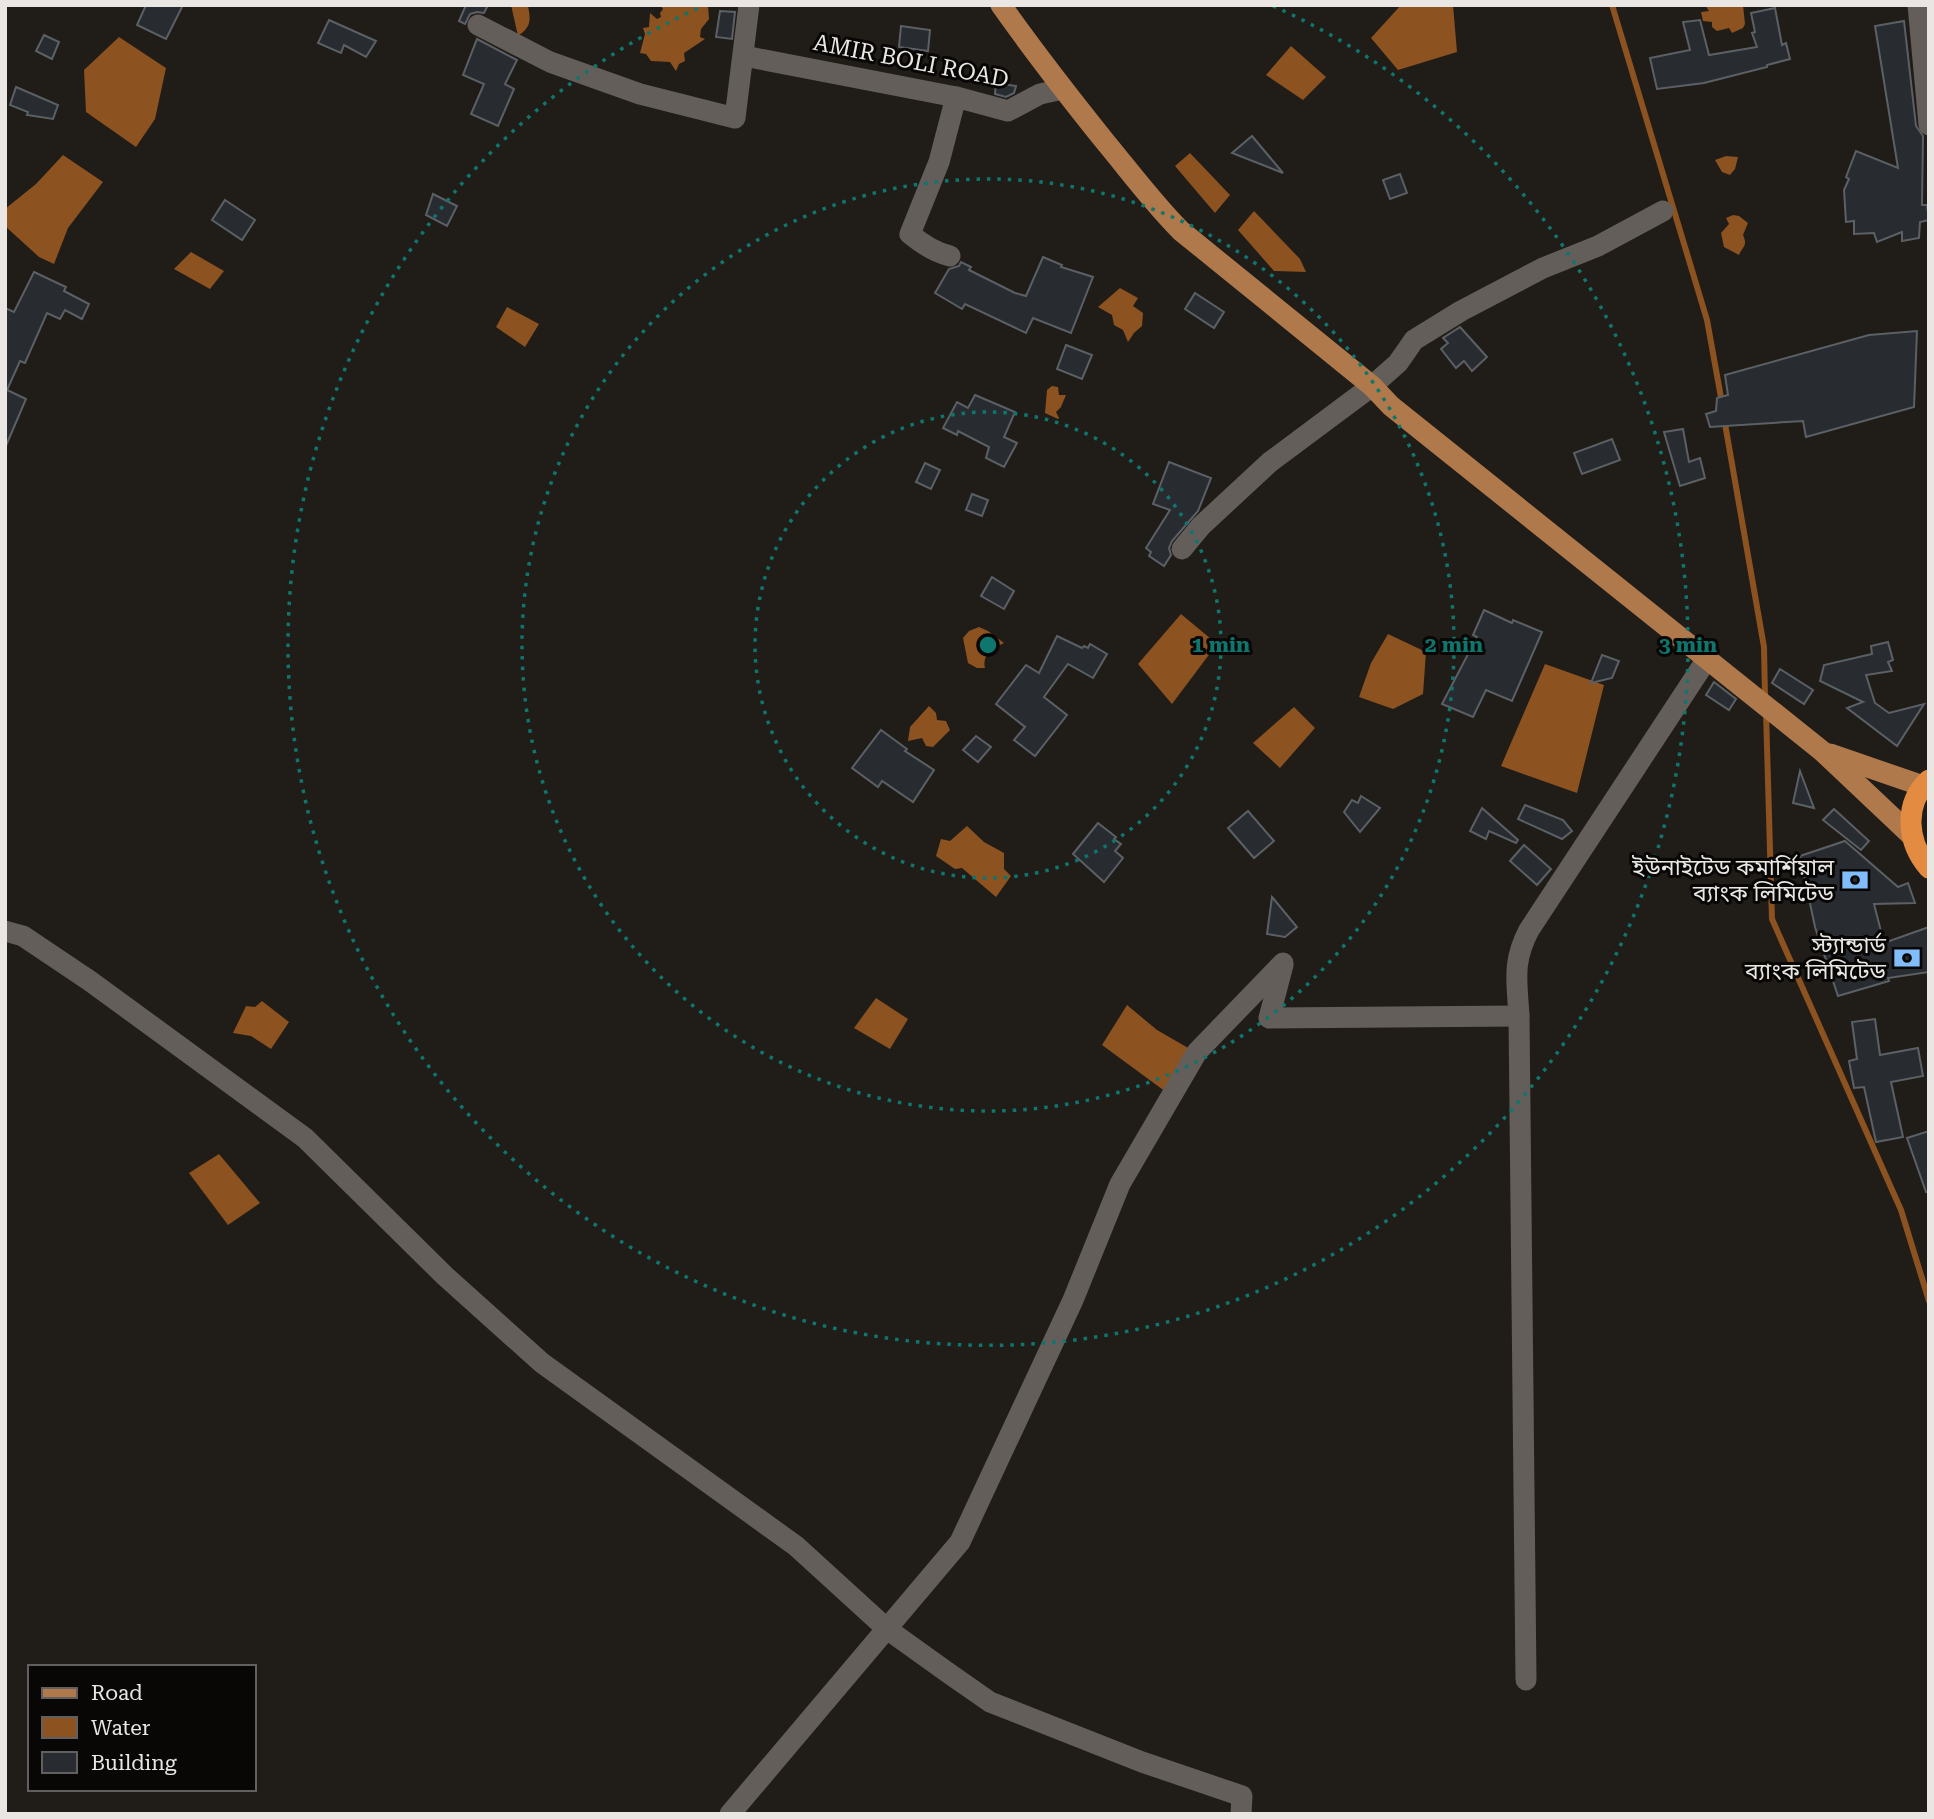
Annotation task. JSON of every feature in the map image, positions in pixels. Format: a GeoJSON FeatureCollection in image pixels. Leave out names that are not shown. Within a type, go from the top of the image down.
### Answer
{"type":"FeatureCollection","features":[{"type":"Feature","properties":{"kind":"highway"},"geometry":{"type":"LineString","coordinates":[[1926,783],[1912,809],[1911,835],[1919,856],[1929,868]]}},
{"type":"Feature","properties":{"kind":"main road"},"geometry":{"type":"LineString","coordinates":[[1001,5],[1041,62],[1160,210],[1181,231],[1372,386],[1391,406],[1822,751],[1911,835]]}},
{"type":"Feature","properties":{"kind":"main road"},"geometry":{"type":"LineString","coordinates":[[1822,751],[1926,783]]}},
{"type":"Feature","properties":{"kind":"street"},"geometry":{"type":"LineString","coordinates":[[478,25],[563,66],[640,94],[735,118],[749,5]]}},
{"type":"Feature","properties":{"kind":"street"},"geometry":{"type":"LineString","coordinates":[[1917,5],[1929,125]]}},
{"type":"Feature","properties":{"kind":"street","name":"AMIR BOLI ROAD"},"geometry":{"type":"LineString","coordinates":[[744,56],[956,97],[1008,111],[1040,94],[1063,89]]}},
{"type":"Feature","properties":{"kind":"street"},"geometry":{"type":"LineString","coordinates":[[950,256],[924,246],[910,234],[939,162],[956,97]]}},
{"type":"Feature","properties":{"kind":"street"},"geometry":{"type":"LineString","coordinates":[[1182,549],[1201,526],[1270,462],[1372,386],[1398,363],[1414,340],[1461,311],[1544,268],[1598,246],[1662,211]]}},
{"type":"Feature","properties":{"kind":"street"},"geometry":{"type":"LineString","coordinates":[[1526,1680],[1519,1016],[1516,963],[1520,948],[1707,659]]}},
{"type":"Feature","properties":{"kind":"street"},"geometry":{"type":"LineString","coordinates":[[5,931],[23,936],[90,981],[305,1138],[445,1276],[542,1363],[796,1546],[887,1629],[990,1702],[1142,1762],[1242,1796],[1241,1814]]}},
{"type":"Feature","properties":{"kind":"street"},"geometry":{"type":"LineString","coordinates":[[730,1814],[960,1542],[1073,1300],[1120,1184],[1197,1052],[1283,963],[1269,1018],[1519,1016]]}},
{"type":"Feature","properties":{"kind":"water"},"geometry":{"type":"Polygon","coordinates":[[[511,5],[544,5],[544,7],[528,6],[529,23],[518,36],[511,5]]]}},
{"type":"Feature","properties":{"kind":"water"},"geometry":{"type":"Polygon","coordinates":[[[660,5],[708,5],[709,19],[701,29],[700,37],[705,39],[684,53],[685,61],[679,64],[676,71],[670,62],[651,61],[646,54],[640,53],[645,34],[643,28],[649,27],[650,13],[657,19],[661,17],[663,9],[660,5]]]}},
{"type":"Feature","properties":{"kind":"water"},"geometry":{"type":"Polygon","coordinates":[[[1401,5],[1453,5],[1457,52],[1398,70],[1371,38],[1401,5]]]}},
{"type":"Feature","properties":{"kind":"water"},"geometry":{"type":"Polygon","coordinates":[[[1705,5],[1743,5],[1743,28],[1732,33],[1729,28],[1717,31],[1712,27],[1712,22],[1703,21],[1701,12],[1709,11],[1705,5]]]}},
{"type":"Feature","properties":{"kind":"water"},"geometry":{"type":"Polygon","coordinates":[[[119,37],[166,68],[155,119],[136,147],[86,112],[84,70],[119,37]]]}},
{"type":"Feature","properties":{"kind":"water"},"geometry":{"type":"Polygon","coordinates":[[[1291,46],[1326,77],[1303,100],[1266,75],[1291,46]]]}},
{"type":"Feature","properties":{"kind":"water"},"geometry":{"type":"Polygon","coordinates":[[[1190,153],[1230,195],[1215,213],[1175,166],[1190,153]]]}},
{"type":"Feature","properties":{"kind":"water"},"geometry":{"type":"Polygon","coordinates":[[[63,155],[103,182],[68,228],[54,264],[39,257],[5,226],[5,209],[36,184],[63,155]]]}},
{"type":"Feature","properties":{"kind":"water"},"geometry":{"type":"Polygon","coordinates":[[[1726,156],[1738,157],[1735,169],[1730,175],[1722,172],[1715,160],[1726,156]]]}},
{"type":"Feature","properties":{"kind":"water"},"geometry":{"type":"Polygon","coordinates":[[[1254,211],[1300,259],[1306,272],[1274,271],[1238,230],[1254,211]]]}},
{"type":"Feature","properties":{"kind":"water"},"geometry":{"type":"Polygon","coordinates":[[[1733,215],[1748,223],[1743,235],[1745,244],[1739,255],[1724,247],[1721,233],[1729,224],[1726,218],[1733,215]]]}},
{"type":"Feature","properties":{"kind":"water"},"geometry":{"type":"Polygon","coordinates":[[[191,252],[224,271],[210,289],[174,269],[191,252]]]}},
{"type":"Feature","properties":{"kind":"water"},"geometry":{"type":"Polygon","coordinates":[[[1120,288],[1138,298],[1133,306],[1143,313],[1142,326],[1128,342],[1123,330],[1114,325],[1112,315],[1098,307],[1120,288]]]}},
{"type":"Feature","properties":{"kind":"water"},"geometry":{"type":"Polygon","coordinates":[[[507,307],[539,324],[525,347],[496,327],[507,307]]]}},
{"type":"Feature","properties":{"kind":"water"},"geometry":{"type":"Polygon","coordinates":[[[1052,386],[1058,387],[1059,395],[1066,395],[1056,412],[1058,419],[1045,413],[1047,390],[1052,386]]]}},
{"type":"Feature","properties":{"kind":"water"},"geometry":{"type":"Polygon","coordinates":[[[1181,614],[1217,644],[1172,704],[1138,664],[1181,614]]]}},
{"type":"Feature","properties":{"kind":"water"},"geometry":{"type":"Polygon","coordinates":[[[979,627],[1004,643],[987,656],[985,668],[977,668],[968,663],[963,638],[969,631],[979,627]]]}},
{"type":"Feature","properties":{"kind":"water"},"geometry":{"type":"Polygon","coordinates":[[[1388,634],[1426,652],[1423,694],[1393,709],[1359,697],[1371,663],[1388,634]]]}},
{"type":"Feature","properties":{"kind":"water"},"geometry":{"type":"Polygon","coordinates":[[[1545,664],[1604,685],[1577,793],[1501,766],[1545,664]]]}},
{"type":"Feature","properties":{"kind":"water"},"geometry":{"type":"Polygon","coordinates":[[[929,706],[936,713],[937,720],[946,721],[950,730],[933,747],[926,746],[922,738],[908,741],[910,727],[929,706]]]}},
{"type":"Feature","properties":{"kind":"water"},"geometry":{"type":"Polygon","coordinates":[[[1294,707],[1315,728],[1280,768],[1253,743],[1294,707]]]}},
{"type":"Feature","properties":{"kind":"water"},"geometry":{"type":"Polygon","coordinates":[[[967,826],[984,842],[1004,853],[1004,869],[1011,876],[996,897],[962,868],[955,869],[936,856],[941,839],[950,841],[967,826]]]}},
{"type":"Feature","properties":{"kind":"water"},"geometry":{"type":"Polygon","coordinates":[[[876,998],[908,1019],[890,1049],[854,1028],[876,998]]]}},
{"type":"Feature","properties":{"kind":"water"},"geometry":{"type":"Polygon","coordinates":[[[262,1001],[289,1022],[271,1049],[251,1036],[233,1033],[246,1006],[255,1007],[262,1001]]]}},
{"type":"Feature","properties":{"kind":"water"},"geometry":{"type":"Polygon","coordinates":[[[1127,1005],[1157,1030],[1190,1049],[1166,1092],[1102,1045],[1127,1005]]]}},
{"type":"Feature","properties":{"kind":"water"},"geometry":{"type":"Polygon","coordinates":[[[219,1154],[260,1203],[228,1225],[189,1173],[219,1154]]]}},
{"type":"Feature","properties":{"kind":"building"},"geometry":{"type":"Polygon","coordinates":[[[146,5],[183,5],[166,39],[137,25],[146,5]]]}},
{"type":"Feature","properties":{"kind":"building"},"geometry":{"type":"Polygon","coordinates":[[[466,5],[488,5],[484,13],[470,14],[465,24],[459,21],[466,5]]]}},
{"type":"Feature","properties":{"kind":"building"},"geometry":{"type":"Polygon","coordinates":[[[1775,8],[1782,45],[1786,43],[1790,59],[1704,83],[1657,89],[1650,58],[1690,50],[1683,22],[1700,20],[1709,55],[1757,47],[1752,33],[1755,32],[1751,13],[1775,8]]]}},
{"type":"Feature","properties":{"kind":"building"},"geometry":{"type":"Polygon","coordinates":[[[720,11],[735,12],[732,39],[716,37],[720,11]]]}},
{"type":"Feature","properties":{"kind":"building"},"geometry":{"type":"Polygon","coordinates":[[[329,20],[376,41],[366,57],[344,45],[341,53],[318,43],[329,20]]]}},
{"type":"Feature","properties":{"kind":"building"},"geometry":{"type":"Polygon","coordinates":[[[1904,21],[1916,126],[1923,136],[1922,205],[1927,205],[1929,220],[1920,222],[1919,238],[1902,241],[1902,232],[1877,242],[1874,233],[1854,234],[1854,221],[1846,222],[1844,190],[1856,151],[1898,168],[1875,26],[1904,21]]]}},
{"type":"Feature","properties":{"kind":"building"},"geometry":{"type":"Polygon","coordinates":[[[901,26],[930,30],[928,51],[899,47],[901,26]]]}},
{"type":"Feature","properties":{"kind":"building"},"geometry":{"type":"Polygon","coordinates":[[[44,35],[59,42],[52,59],[36,51],[44,35]]]}},
{"type":"Feature","properties":{"kind":"building"},"geometry":{"type":"Polygon","coordinates":[[[477,39],[517,60],[505,84],[514,89],[498,126],[471,114],[484,84],[463,75],[477,39]]]}},
{"type":"Feature","properties":{"kind":"building"},"geometry":{"type":"Polygon","coordinates":[[[996,83],[1016,86],[1014,93],[1006,97],[995,94],[996,83]]]}},
{"type":"Feature","properties":{"kind":"building"},"geometry":{"type":"Polygon","coordinates":[[[16,87],[58,105],[53,119],[27,115],[28,112],[10,105],[16,87]]]}},
{"type":"Feature","properties":{"kind":"building"},"geometry":{"type":"Polygon","coordinates":[[[1252,136],[1283,173],[1232,153],[1252,136]]]}},
{"type":"Feature","properties":{"kind":"building"},"geometry":{"type":"Polygon","coordinates":[[[1400,174],[1407,193],[1390,199],[1383,180],[1400,174]]]}},
{"type":"Feature","properties":{"kind":"building"},"geometry":{"type":"Polygon","coordinates":[[[433,194],[457,206],[447,226],[426,215],[433,194]]]}},
{"type":"Feature","properties":{"kind":"building"},"geometry":{"type":"Polygon","coordinates":[[[225,200],[255,220],[242,240],[212,220],[225,200]]]}},
{"type":"Feature","properties":{"kind":"building"},"geometry":{"type":"Polygon","coordinates":[[[1043,257],[1062,265],[1061,267],[1093,277],[1071,333],[1033,318],[1026,333],[965,304],[962,309],[935,293],[949,269],[959,266],[961,262],[971,267],[969,270],[1026,296],[1043,257]]]}},
{"type":"Feature","properties":{"kind":"building"},"geometry":{"type":"Polygon","coordinates":[[[34,272],[66,287],[64,291],[89,304],[82,319],[65,310],[60,319],[47,313],[25,363],[20,361],[7,390],[26,399],[5,448],[5,308],[14,312],[34,272]]]}},
{"type":"Feature","properties":{"kind":"building"},"geometry":{"type":"Polygon","coordinates":[[[1195,293],[1224,312],[1214,328],[1185,309],[1195,293]]]}},
{"type":"Feature","properties":{"kind":"building"},"geometry":{"type":"Polygon","coordinates":[[[1460,327],[1487,357],[1472,371],[1464,361],[1456,368],[1441,349],[1448,343],[1443,338],[1460,327]]]}},
{"type":"Feature","properties":{"kind":"building"},"geometry":{"type":"Polygon","coordinates":[[[1917,331],[1914,407],[1806,437],[1803,421],[1710,427],[1706,414],[1716,411],[1717,398],[1728,395],[1725,375],[1869,335],[1917,331]]]}},
{"type":"Feature","properties":{"kind":"building"},"geometry":{"type":"Polygon","coordinates":[[[1066,345],[1092,355],[1082,379],[1057,369],[1066,345]]]}},
{"type":"Feature","properties":{"kind":"building"},"geometry":{"type":"Polygon","coordinates":[[[975,395],[1015,412],[1004,437],[1017,443],[1004,467],[986,458],[989,447],[958,431],[957,435],[943,428],[957,402],[968,408],[975,395]]]}},
{"type":"Feature","properties":{"kind":"building"},"geometry":{"type":"Polygon","coordinates":[[[1683,429],[1689,462],[1700,458],[1705,478],[1680,486],[1664,432],[1683,429]]]}},
{"type":"Feature","properties":{"kind":"building"},"geometry":{"type":"Polygon","coordinates":[[[1612,439],[1620,460],[1582,474],[1574,453],[1612,439]]]}},
{"type":"Feature","properties":{"kind":"building"},"geometry":{"type":"Polygon","coordinates":[[[1169,462],[1211,478],[1198,511],[1172,541],[1169,548],[1171,555],[1164,566],[1149,556],[1151,552],[1146,548],[1170,510],[1153,504],[1169,462]]]}},
{"type":"Feature","properties":{"kind":"building"},"geometry":{"type":"Polygon","coordinates":[[[925,463],[940,470],[931,489],[916,482],[925,463]]]}},
{"type":"Feature","properties":{"kind":"building"},"geometry":{"type":"Polygon","coordinates":[[[972,494],[988,500],[982,516],[966,510],[972,494]]]}},
{"type":"Feature","properties":{"kind":"building"},"geometry":{"type":"Polygon","coordinates":[[[992,577],[1014,591],[1004,609],[981,596],[992,577]]]}},
{"type":"Feature","properties":{"kind":"building"},"geometry":{"type":"Polygon","coordinates":[[[1484,610],[1512,623],[1513,620],[1542,632],[1512,701],[1486,690],[1473,717],[1442,704],[1477,637],[1473,635],[1484,610]]]}},
{"type":"Feature","properties":{"kind":"building"},"geometry":{"type":"Polygon","coordinates":[[[1057,636],[1082,648],[1088,648],[1090,644],[1107,654],[1093,678],[1068,664],[1044,697],[1067,715],[1035,756],[1014,740],[1025,727],[996,704],[1026,665],[1039,673],[1057,636]]]}},
{"type":"Feature","properties":{"kind":"building"},"geometry":{"type":"Polygon","coordinates":[[[1888,642],[1893,660],[1888,662],[1892,671],[1866,675],[1875,703],[1889,713],[1924,704],[1897,746],[1847,708],[1863,702],[1820,681],[1824,665],[1872,654],[1871,646],[1888,642]]]}},
{"type":"Feature","properties":{"kind":"building"},"geometry":{"type":"Polygon","coordinates":[[[1602,655],[1619,661],[1612,678],[1591,683],[1602,655]]]}},
{"type":"Feature","properties":{"kind":"building"},"geometry":{"type":"Polygon","coordinates":[[[1780,669],[1813,690],[1804,704],[1772,683],[1780,669]]]}},
{"type":"Feature","properties":{"kind":"building"},"geometry":{"type":"Polygon","coordinates":[[[1714,682],[1736,699],[1729,710],[1706,695],[1714,682]]]}},
{"type":"Feature","properties":{"kind":"building"},"geometry":{"type":"Polygon","coordinates":[[[881,730],[907,749],[905,751],[934,770],[913,802],[882,781],[878,787],[852,768],[881,730]]]}},
{"type":"Feature","properties":{"kind":"building"},"geometry":{"type":"Polygon","coordinates":[[[976,736],[991,747],[978,762],[963,750],[976,736]]]}},
{"type":"Feature","properties":{"kind":"building"},"geometry":{"type":"Polygon","coordinates":[[[1800,771],[1814,808],[1793,803],[1800,771]]]}},
{"type":"Feature","properties":{"kind":"building"},"geometry":{"type":"Polygon","coordinates":[[[1361,796],[1380,808],[1360,832],[1344,812],[1352,800],[1358,803],[1361,796]]]}},
{"type":"Feature","properties":{"kind":"building"},"geometry":{"type":"Polygon","coordinates":[[[1525,805],[1563,820],[1572,831],[1562,839],[1518,819],[1525,805]]]}},
{"type":"Feature","properties":{"kind":"building"},"geometry":{"type":"Polygon","coordinates":[[[1482,808],[1518,840],[1516,843],[1489,831],[1486,839],[1470,831],[1482,808]]]}},
{"type":"Feature","properties":{"kind":"building"},"geometry":{"type":"Polygon","coordinates":[[[1834,809],[1869,841],[1861,850],[1823,820],[1834,809]]]}},
{"type":"Feature","properties":{"kind":"building"},"geometry":{"type":"Polygon","coordinates":[[[1248,811],[1274,841],[1254,858],[1228,828],[1248,811]]]}},
{"type":"Feature","properties":{"kind":"building"},"geometry":{"type":"Polygon","coordinates":[[[1098,823],[1121,844],[1115,851],[1123,858],[1104,882],[1073,854],[1098,823]]]}},
{"type":"Feature","properties":{"kind":"building"},"geometry":{"type":"Polygon","coordinates":[[[1845,841],[1898,887],[1908,883],[1915,903],[1874,904],[1884,943],[1929,927],[1929,972],[1888,978],[1889,981],[1838,996],[1815,927],[1800,856],[1845,841]]]}},
{"type":"Feature","properties":{"kind":"building"},"geometry":{"type":"Polygon","coordinates":[[[1524,845],[1551,869],[1537,885],[1510,861],[1524,845]]]}},
{"type":"Feature","properties":{"kind":"building"},"geometry":{"type":"Polygon","coordinates":[[[1272,897],[1297,927],[1285,937],[1267,934],[1272,897]]]}},
{"type":"Feature","properties":{"kind":"building"},"geometry":{"type":"Polygon","coordinates":[[[1875,1019],[1880,1055],[1918,1048],[1923,1076],[1891,1082],[1903,1137],[1876,1142],[1864,1087],[1854,1088],[1849,1061],[1857,1059],[1852,1022],[1875,1019]]]}},
{"type":"Feature","properties":{"kind":"building"},"geometry":{"type":"Polygon","coordinates":[[[1929,1131],[1929,1192],[1926,1192],[1907,1138],[1929,1131]]]}},
{"type":"Feature","properties":{"kind":"waterway"},"geometry":{"type":"LineString","coordinates":[[1612,5],[1707,320],[1722,403]]}},
{"type":"Feature","properties":{"kind":"waterway"},"geometry":{"type":"LineString","coordinates":[[1724,418],[1764,647],[1765,697]]}},
{"type":"Feature","properties":{"kind":"waterway"},"geometry":{"type":"LineString","coordinates":[[1766,712],[1772,919],[1901,1210],[1929,1301]]}},
{"type":"Feature","properties":{"kind":"place","name":"ইউনাইটেড কমার্শিয়াল ব্যাংক লিমিটেড"},"geometry":{"type":"Point","coordinates":[1855,880]}},
{"type":"Feature","properties":{"kind":"place","name":"স্ট্যান্ডার্ড ব্যাংক লিমিটেড"},"geometry":{"type":"Point","coordinates":[1907,958]}}]}
